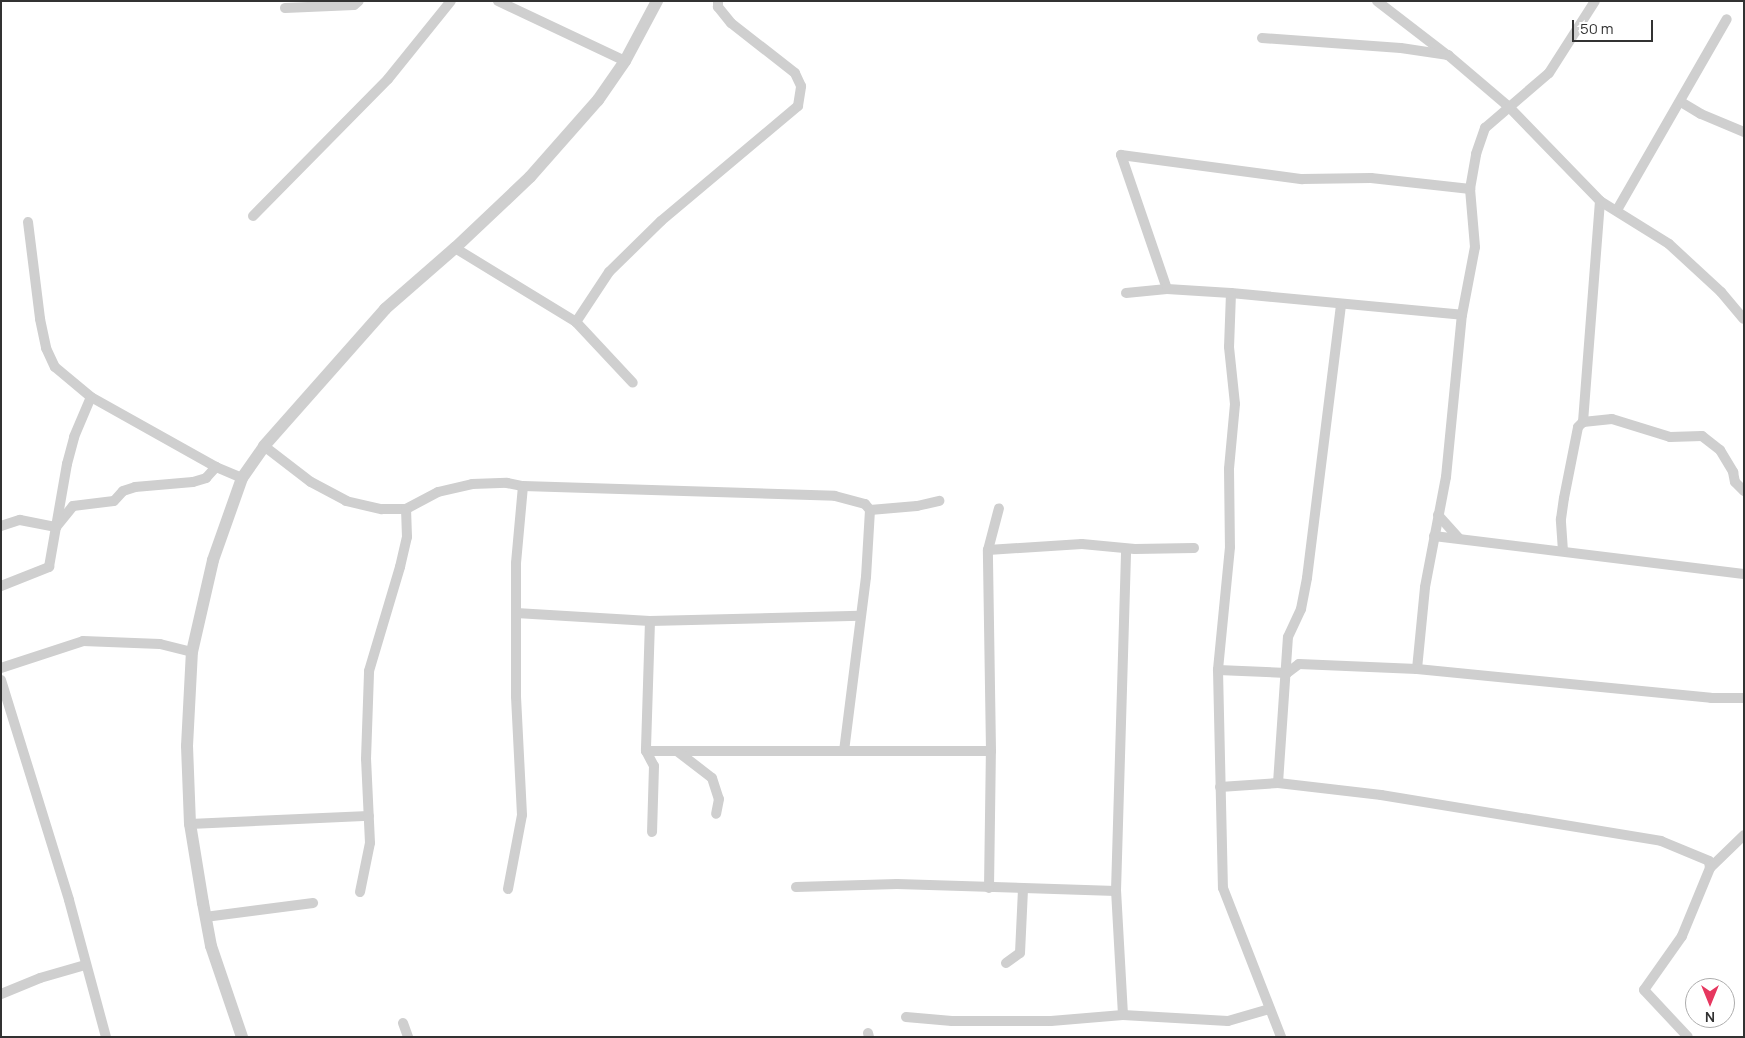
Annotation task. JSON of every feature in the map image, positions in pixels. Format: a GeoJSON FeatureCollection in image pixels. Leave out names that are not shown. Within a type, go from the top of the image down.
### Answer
{"type":"FeatureCollection","features":[{"type":"Feature","properties":{"kind":"street"},"geometry":{"type":"LineString","coordinates":[[285,8],[354,5],[359,1]]}},
{"type":"Feature","properties":{"kind":"street"},"geometry":{"type":"LineString","coordinates":[[253,216],[388,79],[451,1]]}},
{"type":"Feature","properties":{"kind":"street"},"geometry":{"type":"LineString","coordinates":[[498,1],[625,61]]}},
{"type":"Feature","properties":{"kind":"street"},"geometry":{"type":"LineString","coordinates":[[242,1037],[211,946],[205,917],[190,824],[187,746],[192,652],[213,560],[242,478],[264,446],[385,309],[455,248],[530,177],[598,100],[625,61],[657,1]]}},
{"type":"Feature","properties":{"kind":"street"},"geometry":{"type":"LineString","coordinates":[[576,322],[609,272],[661,221],[798,106],[801,86],[795,73],[731,23],[718,7],[718,1]]}},
{"type":"Feature","properties":{"kind":"street"},"geometry":{"type":"LineString","coordinates":[[1377,1],[1448,55],[1510,107],[1600,201],[1669,244],[1721,292],[1744,319]]}},
{"type":"Feature","properties":{"kind":"street"},"geometry":{"type":"LineString","coordinates":[[1417,669],[1434,536],[1446,478],[1462,315],[1475,247],[1470,189],[1476,154],[1485,128],[1549,73],[1591,3]]}},
{"type":"Feature","properties":{"kind":"street"},"geometry":{"type":"LineString","coordinates":[[1616,210],[1728,19]]}},
{"type":"Feature","properties":{"kind":"street"},"geometry":{"type":"LineString","coordinates":[[1262,38],[1401,48],[1448,55]]}},
{"type":"Feature","properties":{"kind":"street"},"geometry":{"type":"LineString","coordinates":[[1681,102],[1701,114],[1744,132]]}},
{"type":"Feature","properties":{"kind":"street"},"geometry":{"type":"LineString","coordinates":[[1167,289],[1121,155],[1302,179],[1371,178],[1470,189]]}},
{"type":"Feature","properties":{"kind":"street"},"geometry":{"type":"LineString","coordinates":[[1563,551],[1563,505],[1578,427],[1583,422],[1600,201]]}},
{"type":"Feature","properties":{"kind":"street"},"geometry":{"type":"LineString","coordinates":[[28,222],[46,348],[55,367],[91,397],[216,467],[242,478]]}},
{"type":"Feature","properties":{"kind":"street"},"geometry":{"type":"LineString","coordinates":[[455,248],[576,322],[632,383]]}},
{"type":"Feature","properties":{"kind":"street"},"geometry":{"type":"LineString","coordinates":[[1126,293],[1167,289],[1231,293],[1341,306],[1462,315]]}},
{"type":"Feature","properties":{"kind":"street"},"geometry":{"type":"LineString","coordinates":[[1231,293],[1229,347],[1235,404],[1229,469],[1230,547],[1218,670],[1223,888],[1281,1037]]}},
{"type":"Feature","properties":{"kind":"street"},"geometry":{"type":"LineString","coordinates":[[1278,782],[1288,637],[1301,609],[1307,578],[1341,306]]}},
{"type":"Feature","properties":{"kind":"street"},"geometry":{"type":"LineString","coordinates":[[1,586],[49,567],[74,437],[91,397]]}},
{"type":"Feature","properties":{"kind":"street"},"geometry":{"type":"LineString","coordinates":[[1583,422],[1612,420],[1670,437],[1702,436],[1720,450],[1733,472],[1735,482],[1744,491]]}},
{"type":"Feature","properties":{"kind":"street"},"geometry":{"type":"LineString","coordinates":[[264,446],[311,482],[346,501],[382,510],[406,509],[438,492],[472,484],[507,483],[523,486],[835,496],[851,499],[870,510],[917,506],[939,501]]}},
{"type":"Feature","properties":{"kind":"street"},"geometry":{"type":"LineString","coordinates":[[56,527],[73,506],[114,501],[123,491],[135,488],[193,482],[206,478],[216,467]]}},
{"type":"Feature","properties":{"kind":"street"},"geometry":{"type":"LineString","coordinates":[[508,888],[522,815],[516,563],[523,486]]}},
{"type":"Feature","properties":{"kind":"street"},"geometry":{"type":"LineString","coordinates":[[989,888],[991,751],[988,550],[998,508]]}},
{"type":"Feature","properties":{"kind":"street"},"geometry":{"type":"LineString","coordinates":[[360,892],[368,858],[369,816],[366,759],[369,671],[402,560],[406,537],[406,509]]}},
{"type":"Feature","properties":{"kind":"street"},"geometry":{"type":"LineString","coordinates":[[844,751],[870,510]]}},
{"type":"Feature","properties":{"kind":"street"},"geometry":{"type":"LineString","coordinates":[[1438,515],[1459,538]]}},
{"type":"Feature","properties":{"kind":"street"},"geometry":{"type":"LineString","coordinates":[[1,526],[20,520],[56,527]]}},
{"type":"Feature","properties":{"kind":"street"},"geometry":{"type":"LineString","coordinates":[[1434,536],[1744,574]]}},
{"type":"Feature","properties":{"kind":"street"},"geometry":{"type":"LineString","coordinates":[[988,550],[1082,544],[1126,548],[1194,548]]}},
{"type":"Feature","properties":{"kind":"street"},"geometry":{"type":"LineString","coordinates":[[1123,1015],[1116,890],[1126,548]]}},
{"type":"Feature","properties":{"kind":"street"},"geometry":{"type":"LineString","coordinates":[[516,613],[650,621],[860,616]]}},
{"type":"Feature","properties":{"kind":"street"},"geometry":{"type":"LineString","coordinates":[[650,621],[646,751],[654,766],[652,832]]}},
{"type":"Feature","properties":{"kind":"street"},"geometry":{"type":"LineString","coordinates":[[1,668],[83,641],[160,644],[192,652]]}},
{"type":"Feature","properties":{"kind":"street"},"geometry":{"type":"LineString","coordinates":[[1218,670],[1287,673],[1299,664],[1417,669],[1702,697],[1744,698]]}},
{"type":"Feature","properties":{"kind":"street"},"geometry":{"type":"LineString","coordinates":[[1,680],[2,691],[38,797],[84,965],[106,1037]]}},
{"type":"Feature","properties":{"kind":"street"},"geometry":{"type":"LineString","coordinates":[[646,751],[991,751]]}},
{"type":"Feature","properties":{"kind":"street"},"geometry":{"type":"LineString","coordinates":[[677,751],[712,778],[718,800],[716,814]]}},
{"type":"Feature","properties":{"kind":"street"},"geometry":{"type":"LineString","coordinates":[[1220,787],[1278,782],[1381,795],[1661,841],[1709,861],[1710,868]]}},
{"type":"Feature","properties":{"kind":"street"},"geometry":{"type":"LineString","coordinates":[[190,824],[369,816]]}},
{"type":"Feature","properties":{"kind":"street"},"geometry":{"type":"LineString","coordinates":[[1688,1037],[1644,990],[1682,936],[1710,868],[1744,835]]}},
{"type":"Feature","properties":{"kind":"street"},"geometry":{"type":"LineString","coordinates":[[796,887],[897,884],[1023,889],[1116,890]]}},
{"type":"Feature","properties":{"kind":"street"},"geometry":{"type":"LineString","coordinates":[[1006,963],[1020,953],[1023,889]]}},
{"type":"Feature","properties":{"kind":"street"},"geometry":{"type":"LineString","coordinates":[[205,917],[313,903]]}},
{"type":"Feature","properties":{"kind":"street"},"geometry":{"type":"LineString","coordinates":[[1,994],[40,978],[84,965]]}},
{"type":"Feature","properties":{"kind":"street"},"geometry":{"type":"LineString","coordinates":[[906,1017],[952,1021],[1051,1021],[1123,1015],[1228,1021],[1269,1009]]}},
{"type":"Feature","properties":{"kind":"street"},"geometry":{"type":"LineString","coordinates":[[403,1023],[408,1037]]}}]}
